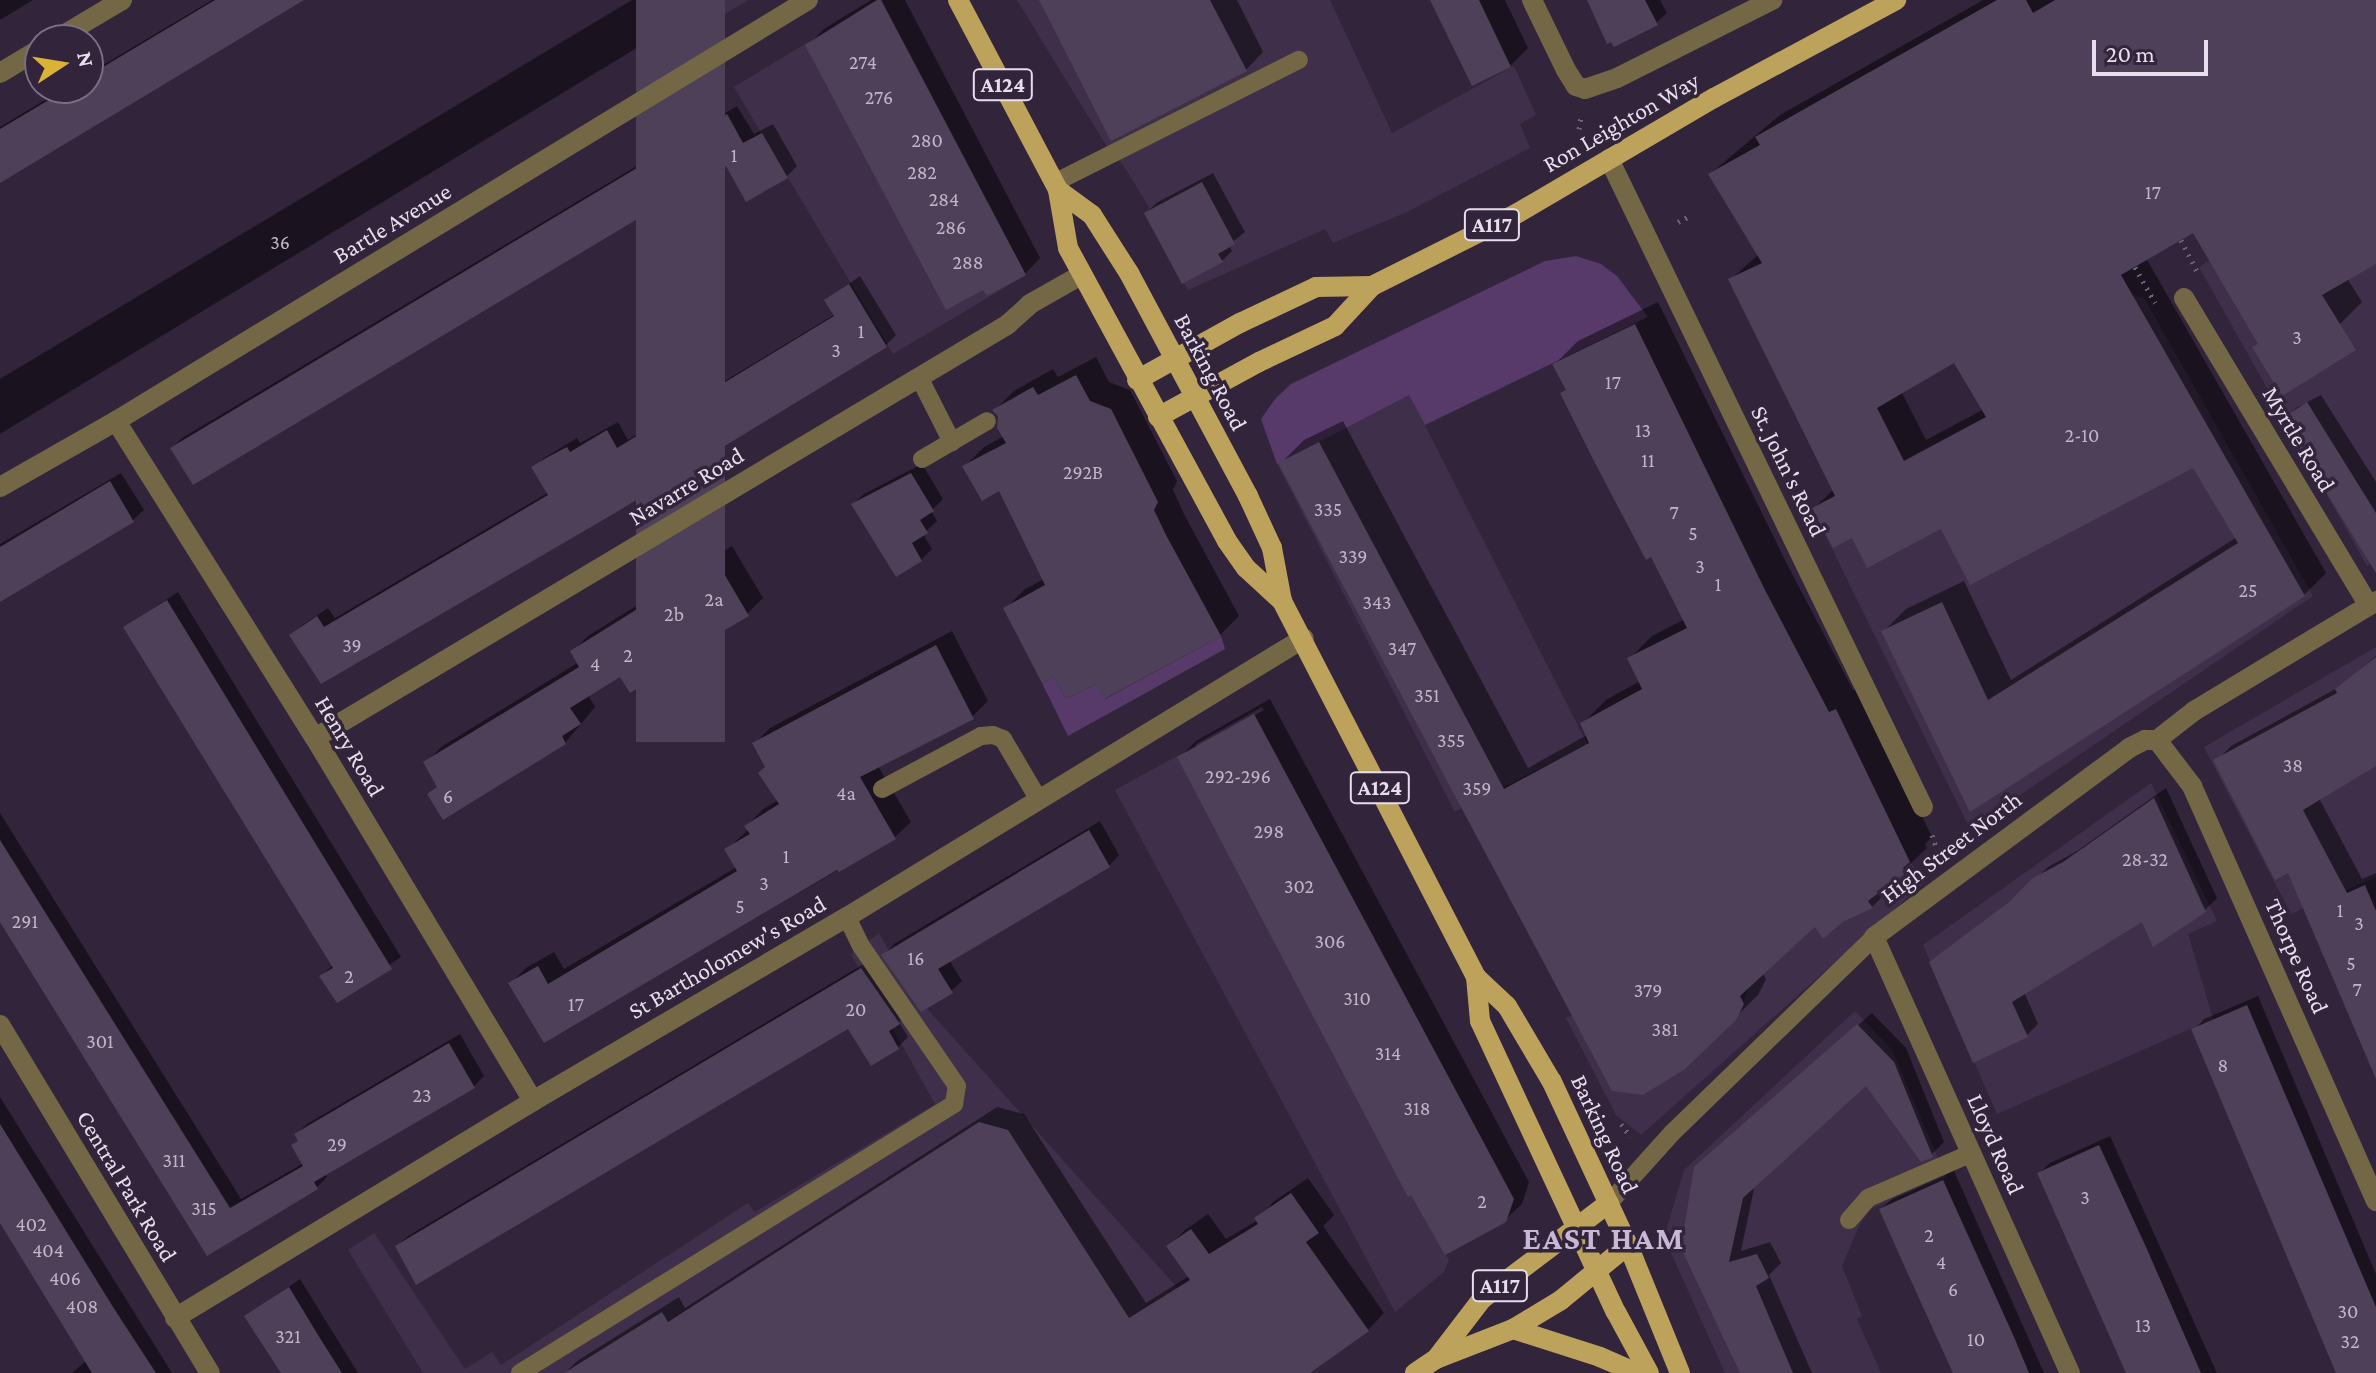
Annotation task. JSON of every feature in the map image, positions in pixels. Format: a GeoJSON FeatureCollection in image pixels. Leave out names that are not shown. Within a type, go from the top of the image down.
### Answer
{"type":"FeatureCollection","features":[{"type":"Feature","properties":{"kind":"main road","name":"Barking Road"},"geometry":{"type":"LineString","coordinates":[[958,0],[1056,186],[1068,248],[1137,380],[1227,541],[1246,568],[1282,601],[1304,638],[1476,977],[1507,1006],[1552,1082],[1628,1245],[1680,1373]]}},
{"type":"Feature","properties":{"kind":"main road","name":"Ron Leighton Way"},"geometry":{"type":"LineString","coordinates":[[1158,417],[1335,326],[1372,286],[1516,214],[1896,0]]}},
{"type":"Feature","properties":{"kind":"main road","name":"Barking Road"},"geometry":{"type":"LineString","coordinates":[[1056,186],[1092,215],[1129,273],[1272,548],[1282,601]]}},
{"type":"Feature","properties":{"kind":"main road","name":"Ron Leighton Way"},"geometry":{"type":"LineString","coordinates":[[1137,380],[1240,323],[1316,287],[1372,286]]}},
{"type":"Feature","properties":{"kind":"main road","name":"Barking Road"},"geometry":{"type":"LineString","coordinates":[[1476,977],[1480,1021],[1649,1373]]}},
{"type":"Feature","properties":{"kind":"main road"},"geometry":{"type":"LineString","coordinates":[[1579,1228],[1609,1203]]}},
{"type":"Feature","properties":{"kind":"main road","name":"A117"},"geometry":{"type":"LineString","coordinates":[[1436,1359],[1482,1299],[1579,1228]]}},
{"type":"Feature","properties":{"kind":"main road"},"geometry":{"type":"LineString","coordinates":[[1599,1271],[1628,1245]]}},
{"type":"Feature","properties":{"kind":"main road","name":"A117"},"geometry":{"type":"LineString","coordinates":[[1415,1373],[1436,1359],[1513,1329],[1599,1271]]}},
{"type":"Feature","properties":{"kind":"main road","name":"A117"},"geometry":{"type":"LineString","coordinates":[[1513,1329],[1600,1357],[1637,1373]]}},
{"type":"Feature","properties":{"kind":"street"},"geometry":{"type":"LineString","coordinates":[[82,24],[122,0]]}},
{"type":"Feature","properties":{"kind":"street","name":"Bartle Avenue"},"geometry":{"type":"LineString","coordinates":[[0,487],[116,421],[808,0]]}},
{"type":"Feature","properties":{"kind":"street"},"geometry":{"type":"LineString","coordinates":[[1532,0],[1566,70],[1576,86],[1585,89],[1617,78],[1772,0]]}},
{"type":"Feature","properties":{"kind":"street"},"geometry":{"type":"LineString","coordinates":[[0,73],[24,59]]}},
{"type":"Feature","properties":{"kind":"street","name":"St. John's Road"},"geometry":{"type":"LineString","coordinates":[[1609,159],[1923,807]]}},
{"type":"Feature","properties":{"kind":"street","name":"Navarre Road"},"geometry":{"type":"LineString","coordinates":[[315,738],[919,377],[1081,275]]}},
{"type":"Feature","properties":{"kind":"street","name":"Myrtle Road"},"geometry":{"type":"LineString","coordinates":[[2184,298],[2372,604]]}},
{"type":"Feature","properties":{"kind":"street","name":"Henry Road"},"geometry":{"type":"LineString","coordinates":[[116,421],[315,738],[533,1101]]}},
{"type":"Feature","properties":{"kind":"street","name":"High Street North"},"geometry":{"type":"LineString","coordinates":[[1874,937],[2129,748],[2145,740],[2157,740],[2194,711],[2372,604]]}},
{"type":"Feature","properties":{"kind":"street","name":"St Bartholomew's Road"},"geometry":{"type":"LineString","coordinates":[[175,1318],[533,1101],[847,917],[1304,638]]}},
{"type":"Feature","properties":{"kind":"street","name":"Thorpe Road"},"geometry":{"type":"LineString","coordinates":[[2157,740],[2192,786],[2376,1201]]}},
{"type":"Feature","properties":{"kind":"street","name":"Lloyd Road"},"geometry":{"type":"LineString","coordinates":[[1874,937],[2070,1373]]}},
{"type":"Feature","properties":{"kind":"street","name":"Central Park Road"},"geometry":{"type":"LineString","coordinates":[[0,1025],[210,1373]]}},
{"type":"Feature","properties":{"kind":"lane"},"geometry":{"type":"LineString","coordinates":[[1056,186],[1299,60]]}},
{"type":"Feature","properties":{"kind":"lane"},"geometry":{"type":"LineString","coordinates":[[919,377],[952,442]]}},
{"type":"Feature","properties":{"kind":"lane"},"geometry":{"type":"LineString","coordinates":[[922,459],[987,421]]}},
{"type":"Feature","properties":{"kind":"lane"},"geometry":{"type":"LineString","coordinates":[[882,789],[981,736],[993,735],[1003,739],[1039,800]]}},
{"type":"Feature","properties":{"kind":"lane"},"geometry":{"type":"LineString","coordinates":[[520,1373],[954,1104],[957,1086],[861,946],[847,917]]}},
{"type":"Feature","properties":{"kind":"lane","name":"High Street North"},"geometry":{"type":"LineString","coordinates":[[1609,1203],[1672,1133],[1874,937]]}},
{"type":"Feature","properties":{"kind":"lane"},"geometry":{"type":"LineString","coordinates":[[1849,1220],[1868,1198],[1972,1153]]}},
{"type":"Feature","properties":{"kind":"path"},"geometry":{"type":"LineString","coordinates":[[1678,222],[1688,217]]}},
{"type":"Feature","properties":{"kind":"path"},"geometry":{"type":"LineString","coordinates":[[2181,240],[2196,265]]}},
{"type":"Feature","properties":{"kind":"path"},"geometry":{"type":"LineString","coordinates":[[1923,807],[1947,880]]}},
{"type":"Feature","properties":{"kind":"path"},"geometry":{"type":"LineString","coordinates":[[1621,1124],[1631,1137]]}},
{"type":"Feature","properties":{"kind":"shaded area"},"geometry":{"type":"Polygon","coordinates":[[[702,0],[749,0],[714,20],[702,0]]]}},
{"type":"Feature","properties":{"kind":"shaded area"},"geometry":{"type":"Polygon","coordinates":[[[877,0],[882,0],[1026,275],[893,354],[734,87],[877,0]]]}},
{"type":"Feature","properties":{"kind":"shaded area"},"geometry":{"type":"Polygon","coordinates":[[[1017,0],[1330,0],[1392,133],[1514,66],[1536,115],[1520,124],[1530,148],[1407,212],[1333,243],[1325,229],[1188,290],[1144,213],[1150,209],[1125,168],[1104,142],[1017,0]]]}},
{"type":"Feature","properties":{"kind":"shaded area"},"geometry":{"type":"Polygon","coordinates":[[[2376,0],[2376,560],[2367,566],[2199,267],[2210,260],[2376,0]]]}},
{"type":"Feature","properties":{"kind":"shaded area"},"geometry":{"type":"Polygon","coordinates":[[[1576,256],[1601,264],[1617,276],[1648,317],[1425,425],[1409,395],[1277,464],[1261,419],[1291,384],[1545,261],[1576,256]]]}},
{"type":"Feature","properties":{"kind":"shaded area"},"geometry":{"type":"Polygon","coordinates":[[[2133,295],[2144,298],[2313,596],[1970,829],[1812,508],[1986,417],[2051,342],[2133,295]]]}},
{"type":"Feature","properties":{"kind":"shaded area"},"geometry":{"type":"Polygon","coordinates":[[[1409,394],[1587,744],[1455,812],[1276,462],[1409,394]]]}},
{"type":"Feature","properties":{"kind":"shaded area"},"geometry":{"type":"Polygon","coordinates":[[[1221,636],[1225,649],[1068,736],[1042,683],[1054,677],[1066,699],[1096,684],[1105,699],[1221,636]]]}},
{"type":"Feature","properties":{"kind":"shaded area"},"geometry":{"type":"Polygon","coordinates":[[[2376,647],[2376,877],[2291,914],[2204,747],[2376,647]]]}},
{"type":"Feature","properties":{"kind":"shaded area"},"geometry":{"type":"Polygon","coordinates":[[[1254,714],[1514,1199],[1506,1222],[1446,1255],[1449,1260],[1444,1272],[1395,1312],[1115,790],[1254,714]]]}},
{"type":"Feature","properties":{"kind":"shaded area"},"geometry":{"type":"Polygon","coordinates":[[[2151,783],[2217,921],[2188,934],[2213,1019],[1997,1114],[1923,945],[2151,783]]]}},
{"type":"Feature","properties":{"kind":"shaded area"},"geometry":{"type":"Polygon","coordinates":[[[1910,862],[1925,882],[1641,1135],[1616,1115],[1566,1018],[1711,943],[1744,1003],[1748,988],[1815,927],[1823,939],[1843,922],[1872,908],[1868,901],[1910,862]]]}},
{"type":"Feature","properties":{"kind":"shaded area"},"geometry":{"type":"Polygon","coordinates":[[[879,933],[914,994],[1190,1302],[1243,1373],[423,1373],[348,1250],[374,1233],[465,1369],[492,1352],[501,1365],[748,1203],[755,1212],[935,1104],[851,954],[879,933]]]}},
{"type":"Feature","properties":{"kind":"shaded area"},"geometry":{"type":"Polygon","coordinates":[[[1855,1011],[1892,1050],[1946,1177],[1871,1209],[1859,1226],[1842,1266],[1862,1316],[1857,1319],[1881,1373],[1725,1373],[1664,1237],[1684,1170],[1855,1011]]]}},
{"type":"Feature","properties":{"kind":"building"},"geometry":{"type":"Polygon","coordinates":[[[215,0],[304,0],[0,183],[0,129],[42,104],[104,104],[104,66],[215,0]]]}},
{"type":"Feature","properties":{"kind":"building"},"geometry":{"type":"Polygon","coordinates":[[[636,0],[725,0],[725,742],[636,742],[636,0]]]}},
{"type":"Feature","properties":{"kind":"building"},"geometry":{"type":"Polygon","coordinates":[[[881,0],[1026,275],[987,296],[983,290],[946,310],[805,45],[881,0]]]}},
{"type":"Feature","properties":{"kind":"building"},"geometry":{"type":"Polygon","coordinates":[[[1039,0],[1210,0],[1247,71],[1111,141],[1039,0]]]}},
{"type":"Feature","properties":{"kind":"building"},"geometry":{"type":"Polygon","coordinates":[[[1430,0],[1479,0],[1511,67],[1472,86],[1430,0]]]}},
{"type":"Feature","properties":{"kind":"building"},"geometry":{"type":"Polygon","coordinates":[[[1587,0],[1645,0],[1658,25],[1614,47],[1611,42],[1607,44],[1587,0]]]}},
{"type":"Feature","properties":{"kind":"building"},"geometry":{"type":"Polygon","coordinates":[[[1997,0],[2026,0],[2033,13],[2055,0],[2376,0],[2376,264],[2322,295],[2356,350],[2282,396],[2252,347],[2258,344],[2193,233],[2121,275],[2305,596],[1970,812],[1881,631],[1942,602],[1988,700],[2238,543],[2193,468],[1970,585],[1941,529],[1867,568],[1852,538],[1833,548],[1812,508],[1835,496],[1728,279],[1762,263],[1708,174],[1760,145],[1755,137],[1997,0]],[[1954,363],[1877,408],[1904,461],[1986,417],[1954,363]]]}},
{"type":"Feature","properties":{"kind":"building"},"geometry":{"type":"Polygon","coordinates":[[[727,114],[743,143],[762,133],[788,178],[746,202],[726,166],[193,485],[170,448],[727,114]]]}},
{"type":"Feature","properties":{"kind":"building"},"geometry":{"type":"Polygon","coordinates":[[[1202,182],[1235,244],[1218,254],[1223,262],[1182,284],[1144,213],[1202,182]]]}},
{"type":"Feature","properties":{"kind":"building"},"geometry":{"type":"Polygon","coordinates":[[[849,284],[887,347],[615,513],[321,684],[289,635],[317,616],[324,627],[548,495],[531,467],[548,457],[567,447],[570,452],[607,430],[617,448],[834,316],[824,300],[849,284]]]}},
{"type":"Feature","properties":{"kind":"building"},"geometry":{"type":"Polygon","coordinates":[[[1635,324],[1765,590],[1829,712],[1836,709],[1910,862],[1903,868],[1905,873],[1868,901],[1873,908],[1843,922],[1823,939],[1815,927],[1740,996],[1744,1004],[1736,1020],[1685,1069],[1643,1095],[1612,1091],[1278,463],[1319,442],[1504,789],[1589,743],[1580,723],[1642,689],[1627,658],[1687,628],[1651,557],[1646,560],[1595,463],[1560,393],[1566,390],[1552,364],[1635,324]]]}},
{"type":"Feature","properties":{"kind":"building"},"geometry":{"type":"Polygon","coordinates":[[[1076,375],[1090,401],[1111,409],[1158,502],[1154,510],[1166,535],[1221,636],[1104,699],[1096,684],[1066,699],[1054,677],[1042,683],[1003,608],[1045,585],[999,491],[982,501],[962,466],[1006,443],[997,428],[998,416],[992,410],[1033,387],[1038,395],[1076,375]]]}},
{"type":"Feature","properties":{"kind":"building"},"geometry":{"type":"Polygon","coordinates":[[[2307,402],[2376,513],[2376,573],[2281,419],[2307,402]]]}},
{"type":"Feature","properties":{"kind":"building"},"geometry":{"type":"Polygon","coordinates":[[[911,473],[934,511],[920,520],[928,533],[912,543],[922,561],[896,577],[851,504],[911,473]]]}},
{"type":"Feature","properties":{"kind":"building"},"geometry":{"type":"Polygon","coordinates":[[[110,481],[134,522],[0,602],[0,547],[110,481]]]}},
{"type":"Feature","properties":{"kind":"building"},"geometry":{"type":"Polygon","coordinates":[[[716,560],[749,616],[713,637],[705,625],[650,658],[660,674],[630,693],[620,677],[570,708],[581,724],[562,736],[566,744],[443,820],[427,794],[437,787],[423,762],[579,667],[570,651],[716,560]]]}},
{"type":"Feature","properties":{"kind":"building"},"geometry":{"type":"Polygon","coordinates":[[[167,600],[392,969],[337,1003],[319,976],[333,968],[123,627],[167,600]]]}},
{"type":"Feature","properties":{"kind":"building"},"geometry":{"type":"Polygon","coordinates":[[[936,645],[974,719],[860,777],[896,839],[839,872],[837,870],[544,1043],[508,983],[538,966],[548,984],[737,871],[724,849],[750,834],[744,826],[779,804],[758,773],[765,767],[752,743],[936,645]]]}},
{"type":"Feature","properties":{"kind":"building"},"geometry":{"type":"Polygon","coordinates":[[[2376,657],[2376,766],[2303,810],[2347,893],[2365,885],[2376,911],[2376,1079],[2288,873],[2275,880],[2213,760],[2337,693],[2335,689],[2376,657]]]}},
{"type":"Feature","properties":{"kind":"building"},"geometry":{"type":"Polygon","coordinates":[[[1254,714],[1514,1199],[1506,1222],[1445,1255],[1411,1195],[1408,1197],[1177,757],[1254,714]]]}},
{"type":"Feature","properties":{"kind":"building"},"geometry":{"type":"Polygon","coordinates":[[[2154,798],[2206,912],[2153,947],[2142,922],[2012,1002],[2028,1037],[1973,1063],[1929,962],[2009,902],[2033,878],[2063,862],[2154,798]]]}},
{"type":"Feature","properties":{"kind":"building"},"geometry":{"type":"Polygon","coordinates":[[[1089,830],[1110,867],[938,969],[953,993],[921,1012],[881,955],[1089,830]]]}},
{"type":"Feature","properties":{"kind":"building"},"geometry":{"type":"Polygon","coordinates":[[[0,840],[230,1208],[303,1166],[291,1145],[298,1141],[294,1134],[449,1043],[475,1088],[314,1182],[318,1189],[207,1256],[0,922],[0,840]]]}},
{"type":"Feature","properties":{"kind":"building"},"geometry":{"type":"Polygon","coordinates":[[[861,968],[900,1024],[889,1031],[899,1049],[871,1066],[848,1029],[416,1285],[395,1246],[861,968]]]}},
{"type":"Feature","properties":{"kind":"building"},"geometry":{"type":"Polygon","coordinates":[[[2247,1005],[2376,1307],[2376,1373],[2336,1373],[2191,1029],[2247,1005]]]}},
{"type":"Feature","properties":{"kind":"building"},"geometry":{"type":"Polygon","coordinates":[[[1857,1024],[1894,1062],[1933,1157],[1921,1162],[1866,1086],[1743,1198],[1729,1262],[1757,1254],[1769,1278],[1756,1286],[1793,1373],[1740,1373],[1681,1248],[1694,1167],[1857,1024]]]}},
{"type":"Feature","properties":{"kind":"building"},"geometry":{"type":"Polygon","coordinates":[[[979,1122],[1008,1130],[1129,1318],[1190,1280],[1166,1246],[1191,1229],[1209,1254],[1258,1224],[1254,1218],[1291,1193],[1319,1233],[1306,1242],[1369,1331],[1310,1373],[564,1373],[662,1312],[668,1322],[979,1122]]]}},
{"type":"Feature","properties":{"kind":"building"},"geometry":{"type":"Polygon","coordinates":[[[0,1124],[156,1373],[92,1373],[0,1223],[0,1124]]]}},
{"type":"Feature","properties":{"kind":"building"},"geometry":{"type":"Polygon","coordinates":[[[2099,1145],[2201,1373],[2126,1373],[2037,1173],[2099,1145]]]}},
{"type":"Feature","properties":{"kind":"building"},"geometry":{"type":"Polygon","coordinates":[[[1943,1180],[2029,1373],[1953,1373],[1903,1263],[1879,1209],[1943,1180]]]}},
{"type":"Feature","properties":{"kind":"building"},"geometry":{"type":"Polygon","coordinates":[[[289,1287],[342,1373],[281,1373],[244,1316],[289,1287]]]}},
{"type":"Feature","properties":{"kind":"district","name":"EAST HAM"},"geometry":{"type":"Point","coordinates":[1604,1238]}}]}
